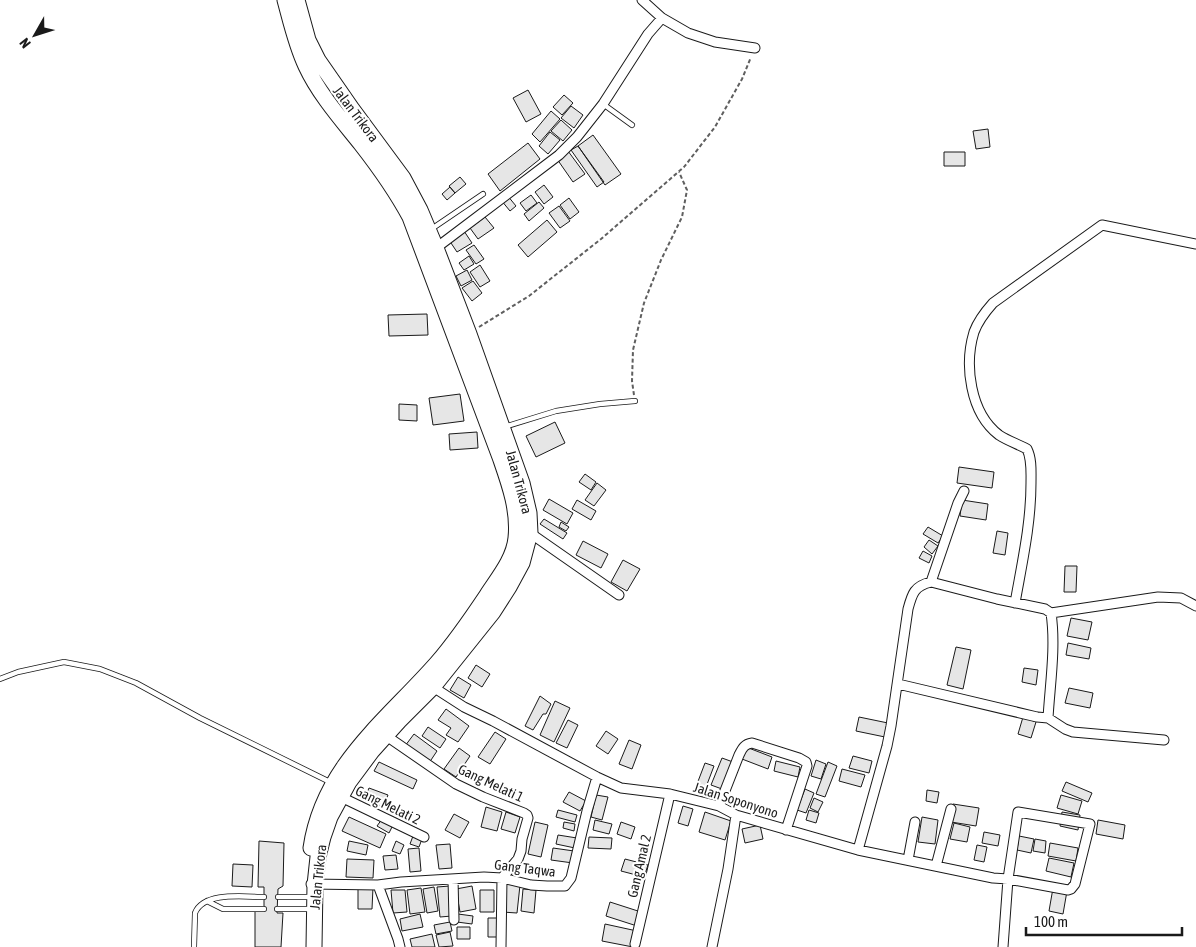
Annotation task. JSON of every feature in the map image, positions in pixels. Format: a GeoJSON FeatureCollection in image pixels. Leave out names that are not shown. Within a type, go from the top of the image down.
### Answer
{"type":"FeatureCollection","features":[{"type":"Feature","properties":{"kind":"main road","name":"Jalan Trikora"},"geometry":{"type":"LineString","coordinates":[[285,0],[298,48],[306,67],[338,115],[386,178],[410,217],[481,388],[502,428],[522,483],[530,533],[522,562],[493,612],[433,687],[385,735],[357,770],[330,817],[318,857],[311,897],[307,947]]}},
{"type":"Feature","properties":{"kind":"main road","name":"Jalan Trikora"},"geometry":{"type":"LineString","coordinates":[[297,0],[308,40],[318,60],[403,178],[429,231],[469,334],[481,388],[510,486],[515,507],[516,524],[516,540],[511,555],[469,622],[437,663],[385,717],[354,753],[333,783],[313,834],[310,854],[314,947]]}},
{"type":"Feature","properties":{"kind":"street"},"geometry":{"type":"LineString","coordinates":[[642,0],[662,18],[688,33],[715,42],[755,48]]}},
{"type":"Feature","properties":{"kind":"street"},"geometry":{"type":"LineString","coordinates":[[436,248],[559,155],[603,104],[648,34],[662,18]]}},
{"type":"Feature","properties":{"kind":"street"},"geometry":{"type":"LineString","coordinates":[[1015,602],[1029,524],[1030,459],[1027,449],[1000,435],[989,425],[979,408],[972,390],[969,365],[971,346],[975,331],[982,317],[993,303],[1102,225],[1196,244]]}},
{"type":"Feature","properties":{"kind":"street"},"geometry":{"type":"LineString","coordinates":[[931,582],[958,503],[964,491]]}},
{"type":"Feature","properties":{"kind":"street"},"geometry":{"type":"LineString","coordinates":[[530,533],[619,596]]}},
{"type":"Feature","properties":{"kind":"street"},"geometry":{"type":"LineString","coordinates":[[858,850],[887,746],[908,609],[915,590],[923,584],[931,582],[1045,609],[1051,613],[1158,597],[1181,598],[1196,606]]}},
{"type":"Feature","properties":{"kind":"street"},"geometry":{"type":"LineString","coordinates":[[1048,718],[1052,668],[1053,624],[1051,613]]}},
{"type":"Feature","properties":{"kind":"street"},"geometry":{"type":"LineString","coordinates":[[898,684],[1048,718],[1073,732],[1164,740]]}},
{"type":"Feature","properties":{"kind":"street","name":"Jalan Soponyono"},"geometry":{"type":"LineString","coordinates":[[433,687],[464,707],[621,788],[670,794],[719,806],[736,815],[858,850],[993,878],[1068,890],[1072,889],[1076,884],[1090,824],[1018,812],[1008,879]]}},
{"type":"Feature","properties":{"kind":"street","name":"Gang Melati 1"},"geometry":{"type":"LineString","coordinates":[[385,735],[456,784],[483,798],[527,815],[528,818],[520,851],[514,864],[502,878]]}},
{"type":"Feature","properties":{"kind":"street"},"geometry":{"type":"LineString","coordinates":[[719,806],[739,755],[743,747],[748,743],[799,758],[806,762],[807,766],[786,830]]}},
{"type":"Feature","properties":{"kind":"street","name":"Gang Taqwa"},"geometry":{"type":"LineString","coordinates":[[311,897],[378,885],[453,879],[502,878],[531,885],[565,886],[571,878],[597,777]]}},
{"type":"Feature","properties":{"kind":"street","name":"Gang Amal 2"},"geometry":{"type":"LineString","coordinates":[[635,944],[670,794]]}},
{"type":"Feature","properties":{"kind":"street","name":"Gang Melati 2"},"geometry":{"type":"LineString","coordinates":[[341,797],[424,838]]}},
{"type":"Feature","properties":{"kind":"street"},"geometry":{"type":"LineString","coordinates":[[936,866],[951,809]]}},
{"type":"Feature","properties":{"kind":"street"},"geometry":{"type":"LineString","coordinates":[[712,947],[728,869],[736,815]]}},
{"type":"Feature","properties":{"kind":"street"},"geometry":{"type":"LineString","coordinates":[[908,860],[915,822]]}},
{"type":"Feature","properties":{"kind":"street"},"geometry":{"type":"LineString","coordinates":[[501,947],[502,878]]}},
{"type":"Feature","properties":{"kind":"street"},"geometry":{"type":"LineString","coordinates":[[453,879],[454,920]]}},
{"type":"Feature","properties":{"kind":"street"},"geometry":{"type":"LineString","coordinates":[[1003,947],[1008,879]]}},
{"type":"Feature","properties":{"kind":"street"},"geometry":{"type":"LineString","coordinates":[[378,885],[400,947]]}},
{"type":"Feature","properties":{"kind":"lane"},"geometry":{"type":"LineString","coordinates":[[603,104],[632,126]]}},
{"type":"Feature","properties":{"kind":"lane"},"geometry":{"type":"LineString","coordinates":[[429,231],[483,194]]}},
{"type":"Feature","properties":{"kind":"lane"},"geometry":{"type":"LineString","coordinates":[[502,428],[556,411],[635,401]]}},
{"type":"Feature","properties":{"kind":"lane"},"geometry":{"type":"LineString","coordinates":[[0,679],[18,672],[64,662],[100,669],[136,683],[200,718],[333,783]]}},
{"type":"Feature","properties":{"kind":"lane"},"geometry":{"type":"LineString","coordinates":[[194,947],[195,912],[199,906],[222,896],[264,897]]}},
{"type":"Feature","properties":{"kind":"lane"},"geometry":{"type":"LineString","coordinates":[[278,897],[311,897]]}},
{"type":"Feature","properties":{"kind":"lane"},"geometry":{"type":"LineString","coordinates":[[278,909],[311,897]]}},
{"type":"Feature","properties":{"kind":"lane"},"geometry":{"type":"LineString","coordinates":[[207,901],[223,908],[264,909]]}},
{"type":"Feature","properties":{"kind":"path"},"geometry":{"type":"LineString","coordinates":[[469,334],[529,296],[601,240],[684,167],[714,127],[742,79],[755,48]]}},
{"type":"Feature","properties":{"kind":"path"},"geometry":{"type":"LineString","coordinates":[[635,401],[632,381],[632,350],[644,303],[661,260],[682,217],[687,190],[679,172]]}},
{"type":"Feature","properties":{"kind":"building"},"geometry":{"type":"Polygon","coordinates":[[[528,90],[541,114],[526,122],[513,98],[528,90]]]}},
{"type":"Feature","properties":{"kind":"building"},"geometry":{"type":"Polygon","coordinates":[[[564,95],[573,103],[562,115],[553,107],[564,95]]]}},
{"type":"Feature","properties":{"kind":"building"},"geometry":{"type":"Polygon","coordinates":[[[571,106],[583,115],[574,128],[561,118],[571,106]]]}},
{"type":"Feature","properties":{"kind":"building"},"geometry":{"type":"Polygon","coordinates":[[[551,111],[560,119],[540,142],[532,134],[551,111]]]}},
{"type":"Feature","properties":{"kind":"building"},"geometry":{"type":"Polygon","coordinates":[[[561,120],[572,130],[563,141],[551,131],[561,120]]]}},
{"type":"Feature","properties":{"kind":"building"},"geometry":{"type":"Polygon","coordinates":[[[988,129],[990,147],[976,149],[973,131],[988,129]]]}},
{"type":"Feature","properties":{"kind":"building"},"geometry":{"type":"Polygon","coordinates":[[[550,132],[560,140],[548,154],[539,146],[550,132]]]}},
{"type":"Feature","properties":{"kind":"building"},"geometry":{"type":"Polygon","coordinates":[[[593,135],[621,174],[605,185],[578,146],[593,135]]]}},
{"type":"Feature","properties":{"kind":"building"},"geometry":{"type":"Polygon","coordinates":[[[528,143],[540,159],[500,191],[488,174],[528,143]]]}},
{"type":"Feature","properties":{"kind":"building"},"geometry":{"type":"Polygon","coordinates":[[[578,146],[604,182],[597,187],[571,150],[578,146]]]}},
{"type":"Feature","properties":{"kind":"building"},"geometry":{"type":"Polygon","coordinates":[[[568,151],[585,174],[573,182],[557,159],[568,151]]]}},
{"type":"Feature","properties":{"kind":"building"},"geometry":{"type":"Polygon","coordinates":[[[944,152],[965,152],[965,166],[944,166],[944,152]]]}},
{"type":"Feature","properties":{"kind":"building"},"geometry":{"type":"Polygon","coordinates":[[[460,177],[466,184],[455,193],[449,186],[460,177]]]}},
{"type":"Feature","properties":{"kind":"building"},"geometry":{"type":"Polygon","coordinates":[[[544,185],[553,197],[544,204],[535,192],[544,185]]]}},
{"type":"Feature","properties":{"kind":"building"},"geometry":{"type":"Polygon","coordinates":[[[450,187],[455,193],[447,200],[442,194],[450,187]]]}},
{"type":"Feature","properties":{"kind":"building"},"geometry":{"type":"Polygon","coordinates":[[[507,195],[516,206],[510,211],[501,200],[507,195]]]}},
{"type":"Feature","properties":{"kind":"building"},"geometry":{"type":"Polygon","coordinates":[[[531,195],[537,203],[526,211],[520,203],[531,195]]]}},
{"type":"Feature","properties":{"kind":"building"},"geometry":{"type":"Polygon","coordinates":[[[569,198],[579,212],[570,219],[560,205],[569,198]]]}},
{"type":"Feature","properties":{"kind":"building"},"geometry":{"type":"Polygon","coordinates":[[[539,202],[544,208],[529,221],[524,214],[539,202]]]}},
{"type":"Feature","properties":{"kind":"building"},"geometry":{"type":"Polygon","coordinates":[[[559,206],[570,221],[560,228],[549,213],[559,206]]]}},
{"type":"Feature","properties":{"kind":"building"},"geometry":{"type":"Polygon","coordinates":[[[485,217],[494,228],[478,239],[470,228],[485,217]]]}},
{"type":"Feature","properties":{"kind":"building"},"geometry":{"type":"Polygon","coordinates":[[[547,220],[557,232],[528,257],[518,245],[547,220]]]}},
{"type":"Feature","properties":{"kind":"building"},"geometry":{"type":"Polygon","coordinates":[[[464,231],[472,243],[457,252],[449,240],[464,231]]]}},
{"type":"Feature","properties":{"kind":"building"},"geometry":{"type":"Polygon","coordinates":[[[474,245],[484,259],[476,264],[466,250],[474,245]]]}},
{"type":"Feature","properties":{"kind":"building"},"geometry":{"type":"Polygon","coordinates":[[[469,256],[474,264],[464,270],[459,263],[469,256]]]}},
{"type":"Feature","properties":{"kind":"building"},"geometry":{"type":"Polygon","coordinates":[[[480,265],[490,281],[480,287],[470,272],[480,265]]]}},
{"type":"Feature","properties":{"kind":"building"},"geometry":{"type":"Polygon","coordinates":[[[467,270],[472,280],[461,286],[456,276],[467,270]]]}},
{"type":"Feature","properties":{"kind":"building"},"geometry":{"type":"Polygon","coordinates":[[[473,281],[482,293],[472,301],[462,288],[473,281]]]}},
{"type":"Feature","properties":{"kind":"building"},"geometry":{"type":"Polygon","coordinates":[[[427,314],[428,335],[389,336],[388,315],[427,314]]]}},
{"type":"Feature","properties":{"kind":"building"},"geometry":{"type":"Polygon","coordinates":[[[460,394],[464,421],[433,425],[429,398],[460,394]]]}},
{"type":"Feature","properties":{"kind":"building"},"geometry":{"type":"Polygon","coordinates":[[[399,404],[417,405],[417,421],[399,420],[399,404]]]}},
{"type":"Feature","properties":{"kind":"building"},"geometry":{"type":"Polygon","coordinates":[[[555,422],[565,443],[536,457],[526,436],[555,422]]]}},
{"type":"Feature","properties":{"kind":"building"},"geometry":{"type":"Polygon","coordinates":[[[477,432],[478,448],[450,450],[449,434],[477,432]]]}},
{"type":"Feature","properties":{"kind":"building"},"geometry":{"type":"Polygon","coordinates":[[[959,467],[994,472],[992,488],[957,483],[959,467]]]}},
{"type":"Feature","properties":{"kind":"building"},"geometry":{"type":"Polygon","coordinates":[[[585,474],[596,482],[591,490],[579,482],[585,474]]]}},
{"type":"Feature","properties":{"kind":"building"},"geometry":{"type":"Polygon","coordinates":[[[597,483],[606,490],[594,506],[585,500],[597,483]]]}},
{"type":"Feature","properties":{"kind":"building"},"geometry":{"type":"Polygon","coordinates":[[[549,499],[573,513],[567,524],[543,510],[549,499]]]}},
{"type":"Feature","properties":{"kind":"building"},"geometry":{"type":"Polygon","coordinates":[[[577,500],[596,511],[591,520],[572,509],[577,500]]]}},
{"type":"Feature","properties":{"kind":"building"},"geometry":{"type":"Polygon","coordinates":[[[962,500],[988,504],[986,520],[960,516],[962,500]]]}},
{"type":"Feature","properties":{"kind":"building"},"geometry":{"type":"Polygon","coordinates":[[[544,519],[567,533],[563,539],[540,524],[544,519]]]}},
{"type":"Feature","properties":{"kind":"building"},"geometry":{"type":"Polygon","coordinates":[[[561,522],[569,527],[566,531],[559,527],[561,522]]]}},
{"type":"Feature","properties":{"kind":"building"},"geometry":{"type":"Polygon","coordinates":[[[928,527],[943,536],[938,543],[923,534],[928,527]]]}},
{"type":"Feature","properties":{"kind":"building"},"geometry":{"type":"Polygon","coordinates":[[[997,531],[1008,533],[1005,555],[993,553],[997,531]]]}},
{"type":"Feature","properties":{"kind":"building"},"geometry":{"type":"Polygon","coordinates":[[[929,540],[938,546],[932,554],[924,547],[929,540]]]}},
{"type":"Feature","properties":{"kind":"building"},"geometry":{"type":"Polygon","coordinates":[[[583,541],[608,554],[601,568],[576,555],[583,541]]]}},
{"type":"Feature","properties":{"kind":"building"},"geometry":{"type":"Polygon","coordinates":[[[923,551],[932,556],[929,563],[919,558],[923,551]]]}},
{"type":"Feature","properties":{"kind":"building"},"geometry":{"type":"Polygon","coordinates":[[[623,560],[640,569],[627,591],[611,582],[623,560]]]}},
{"type":"Feature","properties":{"kind":"building"},"geometry":{"type":"Polygon","coordinates":[[[1065,566],[1077,566],[1076,592],[1064,592],[1065,566]]]}},
{"type":"Feature","properties":{"kind":"building"},"geometry":{"type":"Polygon","coordinates":[[[1071,618],[1092,622],[1088,640],[1067,636],[1071,618]]]}},
{"type":"Feature","properties":{"kind":"building"},"geometry":{"type":"Polygon","coordinates":[[[1068,643],[1091,648],[1089,659],[1066,655],[1068,643]]]}},
{"type":"Feature","properties":{"kind":"building"},"geometry":{"type":"Polygon","coordinates":[[[956,647],[971,650],[963,689],[947,685],[956,647]]]}},
{"type":"Feature","properties":{"kind":"building"},"geometry":{"type":"Polygon","coordinates":[[[476,665],[490,674],[482,687],[468,678],[476,665]]]}},
{"type":"Feature","properties":{"kind":"building"},"geometry":{"type":"Polygon","coordinates":[[[1024,668],[1038,670],[1036,685],[1022,682],[1024,668]]]}},
{"type":"Feature","properties":{"kind":"building"},"geometry":{"type":"Polygon","coordinates":[[[458,677],[471,685],[464,698],[450,690],[458,677]]]}},
{"type":"Feature","properties":{"kind":"building"},"geometry":{"type":"Polygon","coordinates":[[[1069,688],[1093,693],[1090,708],[1065,703],[1069,688]]]}},
{"type":"Feature","properties":{"kind":"building"},"geometry":{"type":"Polygon","coordinates":[[[540,696],[551,704],[546,714],[543,714],[533,730],[525,726],[540,696]]]}},
{"type":"Feature","properties":{"kind":"building"},"geometry":{"type":"Polygon","coordinates":[[[555,701],[570,708],[554,742],[540,735],[555,701]]]}},
{"type":"Feature","properties":{"kind":"building"},"geometry":{"type":"Polygon","coordinates":[[[446,709],[469,726],[458,742],[446,735],[451,728],[438,720],[446,709]]]}},
{"type":"Feature","properties":{"kind":"building"},"geometry":{"type":"Polygon","coordinates":[[[859,717],[888,723],[885,737],[856,731],[859,717]]]}},
{"type":"Feature","properties":{"kind":"building"},"geometry":{"type":"Polygon","coordinates":[[[1023,717],[1036,722],[1031,738],[1018,734],[1023,717]]]}},
{"type":"Feature","properties":{"kind":"building"},"geometry":{"type":"Polygon","coordinates":[[[568,720],[578,725],[567,748],[556,743],[568,720]]]}},
{"type":"Feature","properties":{"kind":"building"},"geometry":{"type":"Polygon","coordinates":[[[428,727],[446,739],[440,748],[422,736],[428,727]]]}},
{"type":"Feature","properties":{"kind":"building"},"geometry":{"type":"Polygon","coordinates":[[[606,731],[618,739],[608,754],[596,746],[606,731]]]}},
{"type":"Feature","properties":{"kind":"building"},"geometry":{"type":"Polygon","coordinates":[[[495,732],[506,739],[490,764],[478,757],[495,732]]]}},
{"type":"Feature","properties":{"kind":"building"},"geometry":{"type":"Polygon","coordinates":[[[414,734],[437,751],[429,763],[405,746],[414,734]]]}},
{"type":"Feature","properties":{"kind":"building"},"geometry":{"type":"Polygon","coordinates":[[[629,740],[641,745],[632,769],[619,764],[629,740]]]}},
{"type":"Feature","properties":{"kind":"building"},"geometry":{"type":"Polygon","coordinates":[[[746,747],[772,757],[768,769],[742,759],[746,747]]]}},
{"type":"Feature","properties":{"kind":"building"},"geometry":{"type":"Polygon","coordinates":[[[459,748],[470,756],[456,777],[444,769],[459,748]]]}},
{"type":"Feature","properties":{"kind":"building"},"geometry":{"type":"Polygon","coordinates":[[[853,756],[872,761],[869,773],[849,768],[853,756]]]}},
{"type":"Feature","properties":{"kind":"building"},"geometry":{"type":"Polygon","coordinates":[[[722,758],[733,762],[722,789],[711,785],[722,758]]]}},
{"type":"Feature","properties":{"kind":"building"},"geometry":{"type":"Polygon","coordinates":[[[816,760],[826,764],[821,779],[811,776],[816,760]]]}},
{"type":"Feature","properties":{"kind":"building"},"geometry":{"type":"Polygon","coordinates":[[[776,761],[800,767],[798,777],[774,771],[776,761]]]}},
{"type":"Feature","properties":{"kind":"building"},"geometry":{"type":"Polygon","coordinates":[[[379,762],[417,780],[413,789],[374,771],[379,762]]]}},
{"type":"Feature","properties":{"kind":"building"},"geometry":{"type":"Polygon","coordinates":[[[828,762],[837,766],[825,797],[816,794],[828,762]]]}},
{"type":"Feature","properties":{"kind":"building"},"geometry":{"type":"Polygon","coordinates":[[[705,763],[714,766],[706,787],[697,784],[705,763]]]}},
{"type":"Feature","properties":{"kind":"building"},"geometry":{"type":"Polygon","coordinates":[[[842,769],[865,775],[861,787],[839,781],[842,769]]]}},
{"type":"Feature","properties":{"kind":"building"},"geometry":{"type":"Polygon","coordinates":[[[1066,782],[1092,793],[1088,802],[1062,791],[1066,782]]]}},
{"type":"Feature","properties":{"kind":"building"},"geometry":{"type":"Polygon","coordinates":[[[369,788],[388,795],[383,807],[364,800],[369,788]]]}},
{"type":"Feature","properties":{"kind":"building"},"geometry":{"type":"Polygon","coordinates":[[[805,789],[814,793],[806,813],[797,810],[805,789]]]}},
{"type":"Feature","properties":{"kind":"building"},"geometry":{"type":"Polygon","coordinates":[[[927,790],[939,792],[937,803],[926,801],[927,790]]]}},
{"type":"Feature","properties":{"kind":"building"},"geometry":{"type":"Polygon","coordinates":[[[569,792],[586,801],[580,811],[563,802],[569,792]]]}},
{"type":"Feature","properties":{"kind":"building"},"geometry":{"type":"Polygon","coordinates":[[[596,795],[608,797],[602,820],[591,817],[596,795]]]}},
{"type":"Feature","properties":{"kind":"building"},"geometry":{"type":"Polygon","coordinates":[[[1061,795],[1082,801],[1078,814],[1057,808],[1061,795]]]}},
{"type":"Feature","properties":{"kind":"building"},"geometry":{"type":"Polygon","coordinates":[[[814,798],[823,802],[818,812],[810,808],[814,798]]]}},
{"type":"Feature","properties":{"kind":"building"},"geometry":{"type":"Polygon","coordinates":[[[953,804],[979,808],[976,826],[951,822],[953,804]]]}},
{"type":"Feature","properties":{"kind":"building"},"geometry":{"type":"Polygon","coordinates":[[[683,806],[693,809],[688,826],[678,823],[683,806]]]}},
{"type":"Feature","properties":{"kind":"building"},"geometry":{"type":"Polygon","coordinates":[[[486,807],[502,812],[497,831],[481,827],[486,807]]]}},
{"type":"Feature","properties":{"kind":"building"},"geometry":{"type":"Polygon","coordinates":[[[558,810],[577,815],[575,822],[556,817],[558,810]]]}},
{"type":"Feature","properties":{"kind":"building"},"geometry":{"type":"Polygon","coordinates":[[[809,810],[819,813],[816,823],[806,820],[809,810]]]}},
{"type":"Feature","properties":{"kind":"building"},"geometry":{"type":"Polygon","coordinates":[[[506,812],[520,817],[515,833],[501,829],[506,812]]]}},
{"type":"Feature","properties":{"kind":"building"},"geometry":{"type":"Polygon","coordinates":[[[705,812],[731,821],[725,840],[699,832],[705,812]]]}},
{"type":"Feature","properties":{"kind":"building"},"geometry":{"type":"Polygon","coordinates":[[[1062,812],[1080,815],[1078,830],[1060,826],[1062,812]]]}},
{"type":"Feature","properties":{"kind":"building"},"geometry":{"type":"Polygon","coordinates":[[[454,814],[469,822],[460,838],[445,830],[454,814]]]}},
{"type":"Feature","properties":{"kind":"building"},"geometry":{"type":"Polygon","coordinates":[[[349,817],[386,834],[380,848],[342,831],[349,817]]]}},
{"type":"Feature","properties":{"kind":"building"},"geometry":{"type":"Polygon","coordinates":[[[922,817],[938,820],[935,844],[918,842],[922,817]]]}},
{"type":"Feature","properties":{"kind":"building"},"geometry":{"type":"Polygon","coordinates":[[[382,819],[393,825],[389,833],[377,826],[382,819]]]}},
{"type":"Feature","properties":{"kind":"building"},"geometry":{"type":"Polygon","coordinates":[[[595,820],[612,824],[609,834],[593,830],[595,820]]]}},
{"type":"Feature","properties":{"kind":"building"},"geometry":{"type":"Polygon","coordinates":[[[1098,820],[1125,825],[1123,839],[1096,834],[1098,820]]]}},
{"type":"Feature","properties":{"kind":"building"},"geometry":{"type":"Polygon","coordinates":[[[535,822],[548,825],[541,857],[528,854],[535,822]]]}},
{"type":"Feature","properties":{"kind":"building"},"geometry":{"type":"Polygon","coordinates":[[[564,822],[575,824],[574,831],[563,828],[564,822]]]}},
{"type":"Feature","properties":{"kind":"building"},"geometry":{"type":"Polygon","coordinates":[[[621,822],[635,827],[631,839],[617,834],[621,822]]]}},
{"type":"Feature","properties":{"kind":"building"},"geometry":{"type":"Polygon","coordinates":[[[954,823],[970,827],[967,842],[950,839],[954,823]]]}},
{"type":"Feature","properties":{"kind":"building"},"geometry":{"type":"Polygon","coordinates":[[[760,825],[763,839],[745,843],[742,829],[760,825]]]}},
{"type":"Feature","properties":{"kind":"building"},"geometry":{"type":"Polygon","coordinates":[[[984,832],[1000,835],[998,846],[982,843],[984,832]]]}},
{"type":"Feature","properties":{"kind":"building"},"geometry":{"type":"Polygon","coordinates":[[[558,835],[577,838],[575,848],[556,844],[558,835]]]}},
{"type":"Feature","properties":{"kind":"building"},"geometry":{"type":"Polygon","coordinates":[[[413,836],[422,839],[419,847],[410,844],[413,836]]]}},
{"type":"Feature","properties":{"kind":"building"},"geometry":{"type":"Polygon","coordinates":[[[1019,836],[1034,839],[1031,853],[1017,850],[1019,836]]]}},
{"type":"Feature","properties":{"kind":"building"},"geometry":{"type":"Polygon","coordinates":[[[589,837],[612,838],[611,849],[588,848],[589,837]]]}},
{"type":"Feature","properties":{"kind":"building"},"geometry":{"type":"Polygon","coordinates":[[[1035,839],[1046,841],[1045,853],[1033,851],[1035,839]]]}},
{"type":"Feature","properties":{"kind":"building"},"geometry":{"type":"Polygon","coordinates":[[[259,841],[284,843],[283,886],[278,889],[277,913],[283,913],[281,947],[255,947],[255,911],[263,911],[264,909],[264,887],[258,887],[259,841]]]}},
{"type":"Feature","properties":{"kind":"building"},"geometry":{"type":"Polygon","coordinates":[[[349,841],[368,845],[366,855],[347,851],[349,841]]]}},
{"type":"Feature","properties":{"kind":"building"},"geometry":{"type":"Polygon","coordinates":[[[396,841],[404,845],[400,854],[392,851],[396,841]]]}},
{"type":"Feature","properties":{"kind":"building"},"geometry":{"type":"Polygon","coordinates":[[[1050,843],[1078,848],[1076,861],[1048,856],[1050,843]]]}},
{"type":"Feature","properties":{"kind":"building"},"geometry":{"type":"Polygon","coordinates":[[[450,844],[452,868],[439,869],[436,845],[450,844]]]}},
{"type":"Feature","properties":{"kind":"building"},"geometry":{"type":"Polygon","coordinates":[[[977,845],[987,847],[984,862],[974,860],[977,845]]]}},
{"type":"Feature","properties":{"kind":"building"},"geometry":{"type":"Polygon","coordinates":[[[419,848],[421,871],[410,872],[408,849],[419,848]]]}},
{"type":"Feature","properties":{"kind":"building"},"geometry":{"type":"Polygon","coordinates":[[[553,848],[574,851],[573,863],[551,860],[553,848]]]}},
{"type":"Feature","properties":{"kind":"building"},"geometry":{"type":"Polygon","coordinates":[[[396,855],[398,869],[385,870],[383,856],[396,855]]]}},
{"type":"Feature","properties":{"kind":"building"},"geometry":{"type":"Polygon","coordinates":[[[1049,858],[1074,863],[1071,877],[1046,871],[1049,858]]]}},
{"type":"Feature","properties":{"kind":"building"},"geometry":{"type":"Polygon","coordinates":[[[347,859],[374,860],[373,878],[346,877],[347,859]]]}},
{"type":"Feature","properties":{"kind":"building"},"geometry":{"type":"Polygon","coordinates":[[[625,859],[648,865],[644,877],[621,871],[625,859]]]}},
{"type":"Feature","properties":{"kind":"building"},"geometry":{"type":"Polygon","coordinates":[[[233,864],[253,865],[252,887],[232,886],[233,864]]]}},
{"type":"Feature","properties":{"kind":"building"},"geometry":{"type":"Polygon","coordinates":[[[505,883],[520,885],[517,913],[502,912],[505,883]]]}},
{"type":"Feature","properties":{"kind":"building"},"geometry":{"type":"Polygon","coordinates":[[[358,886],[373,887],[372,909],[358,909],[358,886]]]}},
{"type":"Feature","properties":{"kind":"building"},"geometry":{"type":"Polygon","coordinates":[[[450,886],[452,916],[440,917],[437,887],[450,886]]]}},
{"type":"Feature","properties":{"kind":"building"},"geometry":{"type":"Polygon","coordinates":[[[472,886],[476,909],[460,912],[456,889],[472,886]]]}},
{"type":"Feature","properties":{"kind":"building"},"geometry":{"type":"Polygon","coordinates":[[[434,887],[438,911],[427,913],[423,889],[434,887]]]}},
{"type":"Feature","properties":{"kind":"building"},"geometry":{"type":"Polygon","coordinates":[[[421,888],[425,912],[410,914],[407,890],[421,888]]]}},
{"type":"Feature","properties":{"kind":"building"},"geometry":{"type":"Polygon","coordinates":[[[1053,888],[1067,891],[1063,914],[1049,911],[1053,888]]]}},
{"type":"Feature","properties":{"kind":"building"},"geometry":{"type":"Polygon","coordinates":[[[523,889],[536,890],[534,913],[521,911],[523,889]]]}},
{"type":"Feature","properties":{"kind":"building"},"geometry":{"type":"Polygon","coordinates":[[[391,890],[405,890],[407,912],[393,913],[391,890]]]}},
{"type":"Feature","properties":{"kind":"building"},"geometry":{"type":"Polygon","coordinates":[[[480,890],[494,890],[494,912],[480,912],[480,890]]]}},
{"type":"Feature","properties":{"kind":"building"},"geometry":{"type":"Polygon","coordinates":[[[610,902],[641,912],[637,926],[606,916],[610,902]]]}},
{"type":"Feature","properties":{"kind":"building"},"geometry":{"type":"Polygon","coordinates":[[[420,914],[423,927],[402,931],[400,919],[420,914]]]}},
{"type":"Feature","properties":{"kind":"building"},"geometry":{"type":"Polygon","coordinates":[[[458,914],[473,916],[472,924],[457,922],[458,914]]]}},
{"type":"Feature","properties":{"kind":"building"},"geometry":{"type":"Polygon","coordinates":[[[488,918],[500,918],[499,937],[488,937],[488,918]]]}},
{"type":"Feature","properties":{"kind":"building"},"geometry":{"type":"Polygon","coordinates":[[[450,922],[452,931],[436,934],[434,925],[450,922]]]}},
{"type":"Feature","properties":{"kind":"building"},"geometry":{"type":"Polygon","coordinates":[[[605,924],[637,931],[633,947],[602,941],[605,924]]]}},
{"type":"Feature","properties":{"kind":"building"},"geometry":{"type":"Polygon","coordinates":[[[457,927],[470,927],[470,939],[457,939],[457,927]]]}},
{"type":"Feature","properties":{"kind":"building"},"geometry":{"type":"Polygon","coordinates":[[[450,932],[453,946],[439,947],[436,935],[450,932]]]}},
{"type":"Feature","properties":{"kind":"building"},"geometry":{"type":"Polygon","coordinates":[[[432,934],[435,947],[412,947],[410,939],[432,934]]]}}]}
